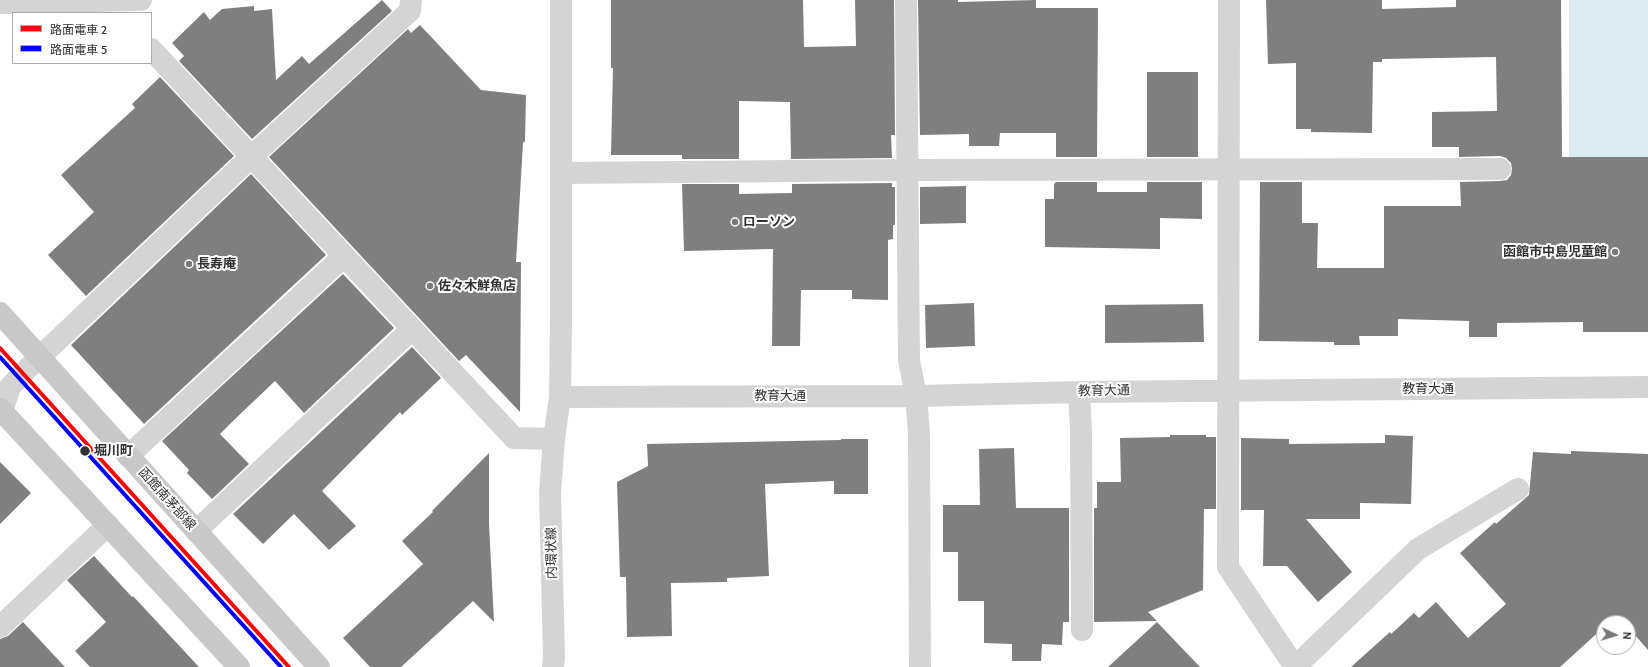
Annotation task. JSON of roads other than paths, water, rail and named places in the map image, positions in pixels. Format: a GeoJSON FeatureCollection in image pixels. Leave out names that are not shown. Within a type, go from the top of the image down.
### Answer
{"type":"FeatureCollection","features":[{"type":"Feature","properties":{"kind":"main road","name":"函館南茅部線"},"geometry":{"type":"LineString","coordinates":[[0,313],[319,667]]}},
{"type":"Feature","properties":{"kind":"main road"},"geometry":{"type":"LineString","coordinates":[[1,410],[239,667]]}},
{"type":"Feature","properties":{"kind":"street"},"geometry":{"type":"LineString","coordinates":[[122,0],[123,12]]}},
{"type":"Feature","properties":{"kind":"street"},"geometry":{"type":"LineString","coordinates":[[0,3],[141,0]]}},
{"type":"Feature","properties":{"kind":"street"},"geometry":{"type":"LineString","coordinates":[[1,410],[10,387],[40,357],[252,156],[410,11],[411,0]]}},
{"type":"Feature","properties":{"kind":"street","name":"内環状線"},"geometry":{"type":"LineString","coordinates":[[553,667],[550,493],[554,440],[560,397],[562,173],[561,0]]}},
{"type":"Feature","properties":{"kind":"street"},"geometry":{"type":"LineString","coordinates":[[906,0],[909,360],[916,396],[919,433],[920,667]]}},
{"type":"Feature","properties":{"kind":"street"},"geometry":{"type":"LineString","coordinates":[[1229,0],[1228,568],[1295,667],[1418,549],[1518,489]]}},
{"type":"Feature","properties":{"kind":"street"},"geometry":{"type":"LineString","coordinates":[[152,50],[514,438],[554,440]]}},
{"type":"Feature","properties":{"kind":"street"},"geometry":{"type":"LineString","coordinates":[[562,173],[908,170],[1500,169]]}},
{"type":"Feature","properties":{"kind":"street"},"geometry":{"type":"LineString","coordinates":[[128,456],[344,256]]}},
{"type":"Feature","properties":{"kind":"street"},"geometry":{"type":"LineString","coordinates":[[196,531],[412,329]]}},
{"type":"Feature","properties":{"kind":"street","name":"教育大通"},"geometry":{"type":"LineString","coordinates":[[560,397],[916,396],[1229,390],[1648,387]]}},
{"type":"Feature","properties":{"kind":"street"},"geometry":{"type":"LineString","coordinates":[[1079,392],[1081,430],[1082,630]]}},
{"type":"Feature","properties":{"kind":"street"},"geometry":{"type":"LineString","coordinates":[[0,627],[108,525]]}},
{"type":"Feature","properties":{"kind":"tram line","name":"2"},"geometry":{"type":"LineString","coordinates":[[0,348],[289,667]]}},
{"type":"Feature","properties":{"kind":"tram line","name":"5"},"geometry":{"type":"LineString","coordinates":[[0,357],[281,667]]}},
{"type":"Feature","properties":{"kind":"place","name":"ローソン"},"geometry":{"type":"Point","coordinates":[735,222]}},
{"type":"Feature","properties":{"kind":"place","name":"函館市中島児童館"},"geometry":{"type":"Point","coordinates":[1615,252]}},
{"type":"Feature","properties":{"kind":"place","name":"長寿庵"},"geometry":{"type":"Point","coordinates":[189,264]}},
{"type":"Feature","properties":{"kind":"place","name":"佐々木鮮魚店"},"geometry":{"type":"Point","coordinates":[430,286]}},
{"type":"Feature","properties":{"kind":"place","name":"堀川町"},"geometry":{"type":"Point","coordinates":[85,451]}}]}
